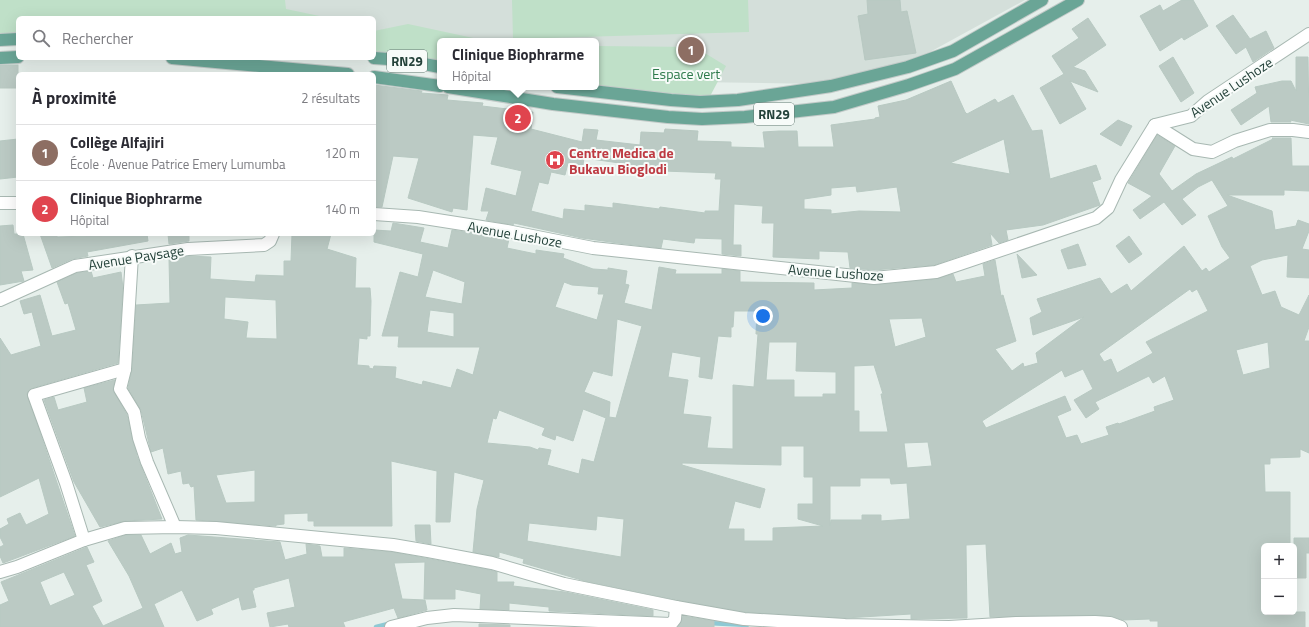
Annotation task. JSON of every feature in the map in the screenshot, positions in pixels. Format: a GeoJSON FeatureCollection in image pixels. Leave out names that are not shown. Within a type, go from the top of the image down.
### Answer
{"type":"FeatureCollection","features":[{"type":"Feature","properties":{"kind":"main road","name":"RN29"},"geometry":{"type":"LineString","coordinates":[[583,90],[700,102],[738,100],[831,86],[908,67],[953,51],[1042,0]]}},
{"type":"Feature","properties":{"kind":"main road","name":"RN29"},"geometry":{"type":"LineString","coordinates":[[467,90],[553,104],[668,117],[702,119],[745,117],[834,107],[909,86],[955,69],[1078,0]]}},
{"type":"Feature","properties":{"kind":"main road"},"geometry":{"type":"LineString","coordinates":[[0,40],[16,39]]}},
{"type":"Feature","properties":{"kind":"main road"},"geometry":{"type":"LineString","coordinates":[[0,58],[16,57]]}},
{"type":"Feature","properties":{"kind":"main road","name":"RN29"},"geometry":{"type":"LineString","coordinates":[[376,58],[402,60],[437,66]]}},
{"type":"Feature","properties":{"kind":"main road"},"geometry":{"type":"LineString","coordinates":[[194,60],[326,72]]}},
{"type":"Feature","properties":{"kind":"main road"},"geometry":{"type":"LineString","coordinates":[[399,79],[402,60]]}},
{"type":"Feature","properties":{"kind":"main road","name":"RN29"},"geometry":{"type":"LineString","coordinates":[[376,77],[399,79],[437,85]]}},
{"type":"Feature","properties":{"kind":"main road"},"geometry":{"type":"LineString","coordinates":[[831,86],[834,107]]}},
{"type":"Feature","properties":{"kind":"street","name":"Avenue Lushoze"},"geometry":{"type":"LineString","coordinates":[[376,214],[425,219],[593,248],[874,278],[936,272],[1096,218],[1108,208],[1121,180],[1154,124],[1191,116],[1208,101],[1309,34]]}},
{"type":"Feature","properties":{"kind":"street"},"geometry":{"type":"LineString","coordinates":[[1154,124],[1192,149],[1212,152],[1235,141],[1270,130],[1309,132]]}},
{"type":"Feature","properties":{"kind":"street"},"geometry":{"type":"LineString","coordinates":[[0,203],[16,203]]}},
{"type":"Feature","properties":{"kind":"street","name":"Avenue Paysage"},"geometry":{"type":"LineString","coordinates":[[0,300],[75,266],[132,256],[188,249],[264,245],[270,241],[272,236]]}},
{"type":"Feature","properties":{"kind":"street"},"geometry":{"type":"LineString","coordinates":[[132,256],[125,369],[120,389],[134,412],[139,438],[147,462],[174,527]]}},
{"type":"Feature","properties":{"kind":"street"},"geometry":{"type":"LineString","coordinates":[[84,540],[66,483],[34,395],[125,369]]}},
{"type":"Feature","properties":{"kind":"street"},"geometry":{"type":"LineString","coordinates":[[0,572],[17,567],[84,540],[125,528],[216,528],[428,551],[492,563],[564,584],[744,619],[844,625],[942,627],[1016,623],[1095,622],[1110,623],[1121,627]]}},
{"type":"Feature","properties":{"kind":"street"},"geometry":{"type":"LineString","coordinates":[[392,627],[427,618],[454,615],[671,624],[676,619],[676,607]]}},
{"type":"Feature","properties":{"kind":"shaded area"},"geometry":{"type":"Polygon","coordinates":[[[276,0],[1025,0],[919,58],[820,84],[693,82],[599,67],[599,38],[437,38],[437,41],[376,41],[376,16],[276,16],[276,0]]]}},
{"type":"Feature","properties":{"kind":"green space"},"geometry":{"type":"Polygon","coordinates":[[[0,0],[285,0],[286,9],[319,16],[16,16],[16,39],[0,40],[0,0]]]}},
{"type":"Feature","properties":{"kind":"green space"},"geometry":{"type":"Polygon","coordinates":[[[512,0],[748,0],[749,32],[513,38],[512,0]]]}},
{"type":"Feature","properties":{"kind":"green space"},"geometry":{"type":"Polygon","coordinates":[[[408,24],[473,38],[437,38],[437,68],[376,58],[376,31],[408,24]]]}},
{"type":"Feature","properties":{"kind":"green space","name":"Espace vert"},"geometry":{"type":"Polygon","coordinates":[[[599,46],[695,47],[726,66],[707,102],[616,94],[599,85],[599,46]]]}},
{"type":"Feature","properties":{"kind":"building"},"geometry":{"type":"Polygon","coordinates":[[[867,0],[900,0],[901,12],[907,11],[916,53],[865,60],[858,16],[868,14],[867,0]]]}},
{"type":"Feature","properties":{"kind":"building"},"geometry":{"type":"Polygon","coordinates":[[[1182,0],[1193,0],[1208,26],[1184,40],[1182,37],[1160,51],[1140,16],[1160,5],[1163,11],[1182,0]]]}},
{"type":"Feature","properties":{"kind":"building"},"geometry":{"type":"Polygon","coordinates":[[[1233,15],[1250,39],[1266,31],[1274,48],[1253,62],[1246,47],[1236,54],[1216,26],[1233,15]]]}},
{"type":"Feature","properties":{"kind":"building"},"geometry":{"type":"Polygon","coordinates":[[[1088,18],[1106,45],[1073,67],[1085,71],[1098,92],[1070,81],[1086,109],[1060,124],[1040,88],[1064,74],[1052,56],[1079,38],[1072,29],[1088,18]]]}},
{"type":"Feature","properties":{"kind":"building"},"geometry":{"type":"Polygon","coordinates":[[[1173,57],[1194,93],[1181,102],[1159,66],[1173,57]]]}},
{"type":"Feature","properties":{"kind":"building"},"geometry":{"type":"Polygon","coordinates":[[[1296,57],[1308,57],[1309,124],[1290,120],[1291,122],[1271,122],[1269,106],[1241,125],[1231,110],[1257,93],[1255,87],[1282,81],[1291,81],[1296,91],[1296,57]]]}},
{"type":"Feature","properties":{"kind":"building"},"geometry":{"type":"Polygon","coordinates":[[[0,65],[18,65],[18,72],[16,72],[16,88],[0,88],[0,65]]]}},
{"type":"Feature","properties":{"kind":"building"},"geometry":{"type":"Polygon","coordinates":[[[951,81],[967,114],[995,99],[998,103],[1013,95],[1032,131],[1042,130],[1050,179],[1096,165],[1101,179],[1092,182],[1100,205],[1043,225],[1006,230],[1008,240],[999,243],[990,233],[992,245],[934,265],[874,270],[850,268],[848,252],[819,251],[819,259],[773,257],[774,223],[762,223],[763,206],[734,204],[733,245],[741,245],[741,256],[722,254],[722,239],[695,238],[694,243],[663,239],[661,248],[582,238],[514,223],[513,225],[486,220],[489,211],[481,211],[486,188],[516,196],[522,171],[491,164],[498,137],[473,135],[467,210],[453,208],[452,212],[408,198],[419,158],[393,156],[382,207],[376,207],[376,85],[422,91],[421,93],[448,95],[447,100],[483,103],[482,106],[533,112],[531,129],[582,142],[584,129],[598,130],[596,140],[640,145],[641,132],[664,133],[665,129],[698,131],[697,141],[731,142],[731,147],[765,148],[763,132],[797,131],[798,147],[834,147],[831,125],[880,117],[878,106],[906,100],[951,81]],[[1004,139],[950,163],[1010,174],[1004,139]],[[584,158],[583,165],[568,163],[565,175],[551,172],[548,184],[539,182],[531,211],[563,219],[564,209],[585,211],[585,205],[613,208],[613,203],[705,213],[705,211],[719,211],[721,179],[715,179],[716,173],[664,171],[665,167],[641,166],[584,158]],[[856,186],[831,188],[831,195],[804,199],[804,209],[831,210],[831,214],[859,211],[901,212],[897,187],[857,192],[856,186]]]}},
{"type":"Feature","properties":{"kind":"building"},"geometry":{"type":"Polygon","coordinates":[[[1118,120],[1132,126],[1121,146],[1100,134],[1118,120]]]}},
{"type":"Feature","properties":{"kind":"building"},"geometry":{"type":"Polygon","coordinates":[[[1157,135],[1175,146],[1159,174],[1172,191],[1196,174],[1232,157],[1233,159],[1273,139],[1272,138],[1291,138],[1292,166],[1309,166],[1309,191],[1284,190],[1284,195],[1227,195],[1272,211],[1275,230],[1296,226],[1298,220],[1309,224],[1309,231],[1302,249],[1309,250],[1309,278],[1287,277],[1288,255],[1262,260],[1250,266],[1262,295],[1275,291],[1281,307],[1299,315],[1309,295],[1309,327],[1304,341],[1309,341],[1309,453],[1300,449],[1300,457],[1270,458],[1270,464],[1264,464],[1265,492],[1290,492],[1290,543],[1261,543],[1261,615],[1297,615],[1297,612],[1305,612],[1305,627],[1158,627],[1158,621],[1150,621],[1150,619],[1123,620],[1111,616],[1095,615],[990,617],[986,544],[966,545],[967,618],[911,619],[911,614],[845,618],[745,612],[677,600],[585,581],[523,563],[524,559],[499,552],[499,557],[473,552],[477,509],[484,480],[454,472],[450,522],[436,522],[437,471],[391,461],[392,526],[314,526],[314,521],[308,521],[308,513],[284,514],[284,524],[276,526],[196,520],[194,486],[191,487],[189,483],[183,484],[181,471],[168,474],[163,448],[151,452],[141,410],[128,388],[132,369],[136,305],[170,303],[169,259],[189,256],[211,257],[210,279],[255,282],[256,275],[284,276],[284,261],[291,261],[292,236],[330,236],[327,249],[356,258],[355,288],[370,288],[371,301],[370,336],[367,336],[367,339],[359,338],[357,365],[369,366],[369,368],[373,369],[374,366],[396,367],[395,378],[422,385],[423,381],[451,388],[457,369],[473,375],[480,347],[398,347],[399,336],[382,336],[400,272],[418,277],[423,254],[374,242],[376,230],[391,231],[393,223],[424,228],[420,242],[448,248],[452,230],[509,239],[507,248],[536,254],[536,250],[564,254],[563,258],[593,269],[608,270],[608,268],[627,271],[625,284],[629,285],[624,303],[652,310],[659,267],[676,270],[675,274],[722,274],[722,269],[740,271],[740,282],[814,283],[814,290],[852,288],[852,283],[875,285],[937,279],[953,274],[956,282],[985,276],[983,264],[995,260],[1001,296],[1003,295],[1016,341],[995,349],[1012,371],[1023,363],[1024,367],[1038,363],[1036,353],[1084,317],[1033,335],[1030,318],[1042,312],[1037,299],[1100,278],[1111,294],[1127,284],[1131,291],[1184,246],[1202,271],[1206,268],[1209,272],[1230,258],[1222,247],[1208,216],[1228,206],[1212,180],[1198,187],[1182,199],[1196,215],[1182,225],[1164,202],[1140,219],[1133,210],[1152,196],[1128,183],[1157,135]],[[433,270],[425,297],[462,304],[465,282],[433,270]],[[564,282],[555,307],[597,320],[604,294],[598,294],[599,287],[572,285],[564,282]],[[1190,289],[1099,354],[1104,362],[1111,359],[1117,373],[1153,353],[1146,342],[1208,311],[1197,289],[1192,292],[1190,289]],[[225,297],[224,319],[248,322],[246,338],[277,339],[276,300],[225,297]],[[430,310],[427,332],[454,337],[454,313],[430,310]],[[734,311],[733,327],[731,327],[731,337],[718,336],[712,379],[699,377],[701,357],[672,352],[668,377],[688,380],[683,414],[711,417],[707,448],[733,449],[733,385],[754,387],[758,334],[756,334],[757,311],[734,311]],[[922,318],[889,319],[895,347],[926,337],[922,318]],[[617,319],[612,376],[593,371],[584,392],[610,402],[609,417],[616,418],[642,326],[617,319]],[[769,342],[766,380],[794,380],[794,397],[823,397],[823,394],[836,394],[836,372],[796,371],[797,342],[769,342]],[[1268,342],[1236,350],[1243,375],[1270,368],[1268,342]],[[874,365],[854,366],[854,411],[859,411],[859,432],[888,432],[881,394],[883,394],[874,365]],[[1083,369],[1065,377],[1062,370],[982,421],[986,428],[1065,396],[1071,410],[1057,416],[1066,438],[1077,435],[1081,444],[1109,435],[1106,427],[1155,411],[1154,407],[1174,400],[1165,376],[1153,383],[1149,376],[1095,402],[1099,409],[1086,418],[1074,400],[1093,389],[1083,369]],[[583,409],[573,441],[556,435],[555,440],[542,435],[545,428],[499,410],[496,419],[493,418],[487,443],[530,447],[538,450],[539,448],[551,450],[547,465],[579,474],[582,459],[594,462],[606,418],[583,409]],[[928,442],[904,443],[907,468],[932,466],[928,442]],[[781,446],[781,465],[682,463],[682,465],[765,489],[760,508],[735,501],[728,529],[744,529],[744,541],[773,541],[773,528],[823,526],[798,519],[798,504],[813,504],[813,477],[804,477],[804,446],[781,446]],[[255,470],[216,475],[226,503],[255,502],[255,470]],[[860,478],[860,486],[830,486],[830,526],[831,520],[862,520],[862,515],[881,515],[881,521],[910,519],[907,483],[891,484],[890,478],[860,478]],[[597,516],[596,530],[529,523],[527,541],[621,557],[624,519],[597,516]]]}},
{"type":"Feature","properties":{"kind":"building"},"geometry":{"type":"Polygon","coordinates":[[[16,139],[16,177],[0,179],[0,141],[16,139]]]}},
{"type":"Feature","properties":{"kind":"building"},"geometry":{"type":"Polygon","coordinates":[[[13,225],[14,234],[16,234],[16,236],[24,236],[33,270],[21,271],[24,281],[0,285],[0,226],[13,225]]]}},
{"type":"Feature","properties":{"kind":"building"},"geometry":{"type":"Polygon","coordinates":[[[41,236],[147,236],[148,241],[87,252],[88,256],[72,259],[52,268],[41,236]]]}},
{"type":"Feature","properties":{"kind":"building"},"geometry":{"type":"Polygon","coordinates":[[[168,236],[189,236],[189,241],[169,244],[168,236]]]}},
{"type":"Feature","properties":{"kind":"building"},"geometry":{"type":"Polygon","coordinates":[[[1129,236],[1142,254],[1129,263],[1116,246],[1129,236]]]}},
{"type":"Feature","properties":{"kind":"building"},"geometry":{"type":"Polygon","coordinates":[[[1078,244],[1086,265],[1068,269],[1061,250],[1078,244]]]}},
{"type":"Feature","properties":{"kind":"building"},"geometry":{"type":"Polygon","coordinates":[[[1017,254],[1037,275],[1022,278],[1017,254]]]}},
{"type":"Feature","properties":{"kind":"building"},"geometry":{"type":"Polygon","coordinates":[[[91,271],[93,278],[121,272],[123,288],[118,363],[32,388],[27,394],[75,536],[3,563],[0,556],[0,547],[4,545],[0,537],[0,529],[9,524],[7,519],[20,513],[26,525],[49,514],[39,478],[0,497],[0,338],[11,355],[41,346],[32,312],[24,314],[20,301],[40,295],[52,336],[76,330],[68,303],[65,304],[57,282],[77,273],[91,271]]]}},
{"type":"Feature","properties":{"kind":"building"},"geometry":{"type":"Polygon","coordinates":[[[115,380],[113,390],[127,415],[137,456],[162,519],[125,521],[100,527],[74,482],[44,400],[54,397],[58,410],[87,402],[84,388],[115,380]]]}},
{"type":"Feature","properties":{"kind":"building"},"geometry":{"type":"Polygon","coordinates":[[[415,525],[430,525],[431,544],[416,541],[415,525]]]}},
{"type":"Feature","properties":{"kind":"building"},"geometry":{"type":"Polygon","coordinates":[[[126,535],[141,535],[150,554],[171,543],[175,554],[182,552],[180,538],[188,535],[280,542],[285,560],[307,554],[306,544],[320,546],[322,557],[344,557],[344,548],[392,552],[490,570],[497,572],[497,582],[514,582],[513,586],[565,592],[653,610],[653,616],[549,611],[549,607],[509,603],[509,610],[480,609],[481,594],[455,589],[455,599],[424,599],[425,562],[394,563],[402,599],[425,600],[427,610],[398,618],[394,608],[343,622],[345,627],[289,627],[288,624],[270,627],[267,613],[295,607],[289,578],[254,588],[254,590],[252,590],[256,607],[242,610],[239,597],[211,609],[213,614],[197,621],[182,590],[154,604],[164,627],[0,627],[0,605],[9,601],[1,582],[87,547],[94,562],[86,565],[102,601],[92,606],[103,626],[143,608],[129,576],[108,541],[126,535]],[[64,572],[40,582],[50,606],[75,595],[64,572]]]}},
{"type":"Feature","properties":{"kind":"building"},"geometry":{"type":"Polygon","coordinates":[[[1294,538],[1309,538],[1309,553],[1306,553],[1306,578],[1297,578],[1297,543],[1294,543],[1294,538]]]}},
{"type":"Feature","properties":{"kind":"building"},"geometry":{"type":"Polygon","coordinates":[[[683,616],[714,621],[714,627],[678,627],[683,616]]]}},
{"type":"Feature","properties":{"kind":"building"},"geometry":{"type":"Polygon","coordinates":[[[479,624],[510,625],[510,627],[479,627],[479,624]]]}},
{"type":"Feature","properties":{"kind":"waterway"},"geometry":{"type":"LineString","coordinates":[[376,627],[392,623]]}},
{"type":"Feature","properties":{"kind":"waterway"},"geometry":{"type":"LineString","coordinates":[[708,623],[747,625]]}},
{"type":"Feature","properties":{"kind":"place","name":"Collège Alfajiri"},"geometry":{"type":"Point","coordinates":[691,50]}},
{"type":"Feature","properties":{"kind":"place","name":"Clinique Biophrarme"},"geometry":{"type":"Point","coordinates":[518,118]}},
{"type":"Feature","properties":{"kind":"place","name":"Centre Medica de Bukavu Bioglodi"},"geometry":{"type":"Point","coordinates":[555,160]}}]}
